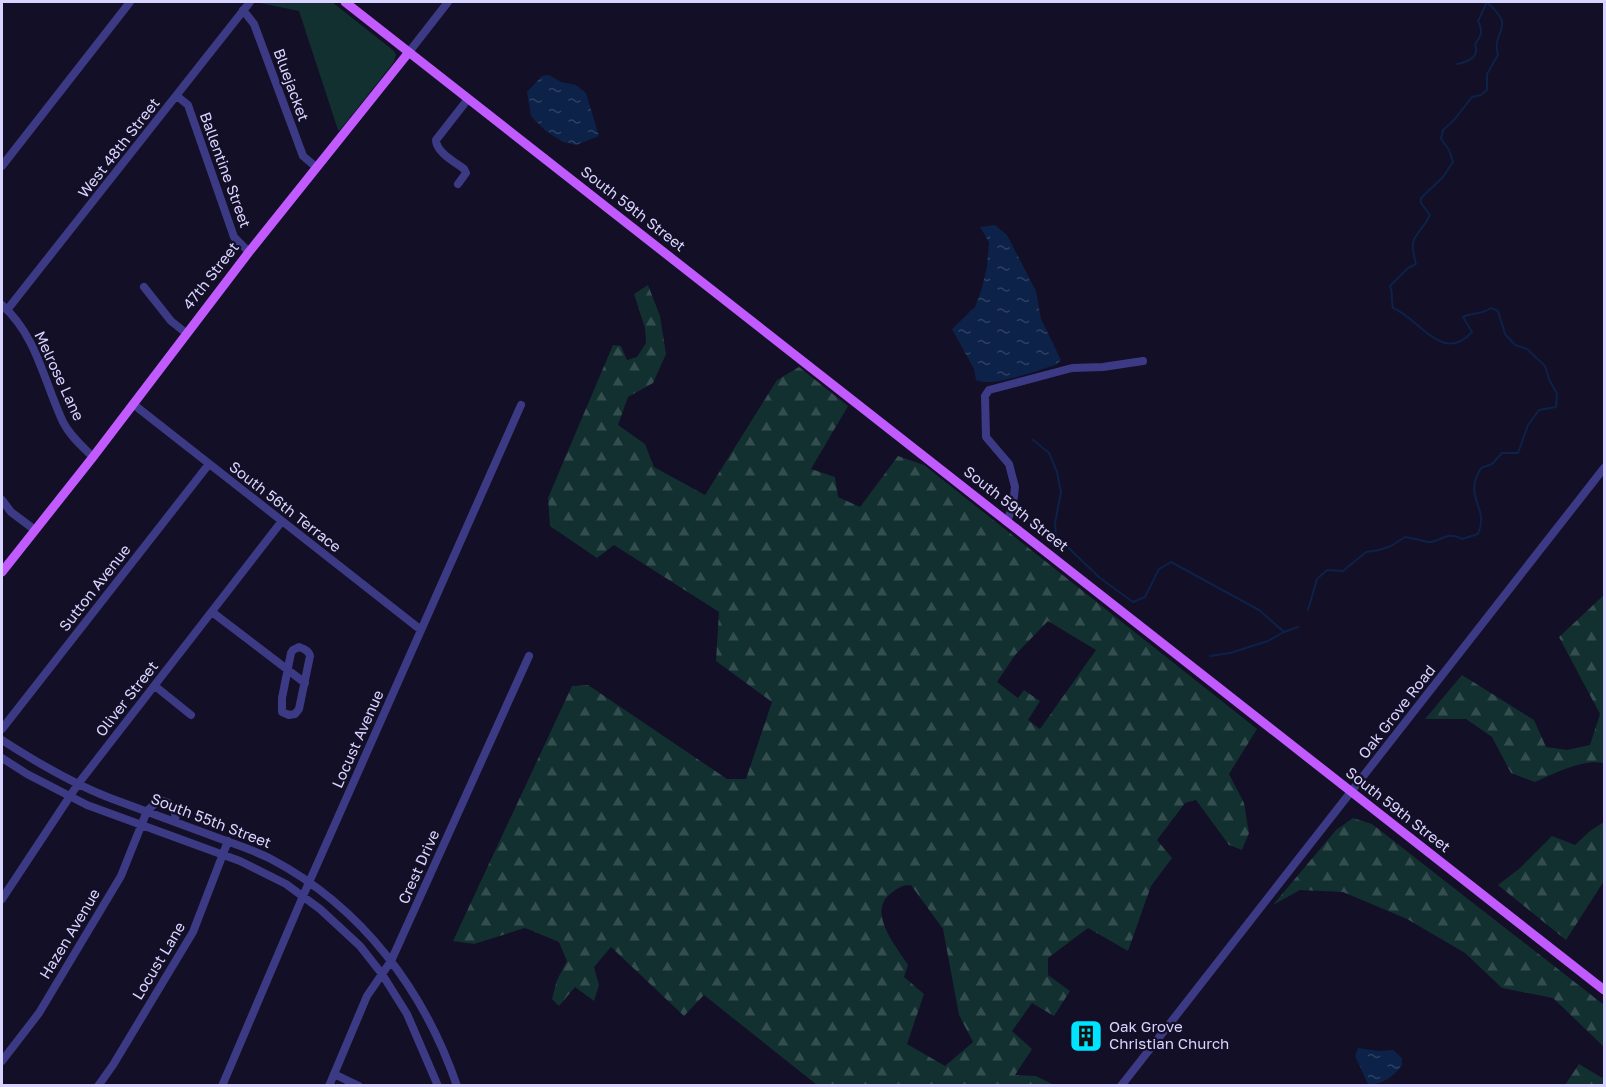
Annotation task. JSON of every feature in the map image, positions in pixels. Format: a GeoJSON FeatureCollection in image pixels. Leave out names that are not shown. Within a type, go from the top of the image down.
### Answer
{"type":"FeatureCollection","features":[{"type":"Feature","properties":{"kind":"main road","name":"South 59th Street"},"geometry":{"type":"LineString","coordinates":[[345,2],[1605,990]]}},
{"type":"Feature","properties":{"kind":"main road","name":"47th Street"},"geometry":{"type":"LineString","coordinates":[[2,572],[249,252],[409,52]]}},
{"type":"Feature","properties":{"kind":"street"},"geometry":{"type":"LineString","coordinates":[[2,166],[130,2]]}},
{"type":"Feature","properties":{"kind":"street","name":"West 48th Street"},"geometry":{"type":"LineString","coordinates":[[4,307],[177,96],[250,2]]}},
{"type":"Feature","properties":{"kind":"street","name":"47th Street"},"geometry":{"type":"LineString","coordinates":[[409,52],[448,2]]}},
{"type":"Feature","properties":{"kind":"street","name":"Bluejacket"},"geometry":{"type":"LineString","coordinates":[[243,10],[254,24],[303,156],[316,167]]}},
{"type":"Feature","properties":{"kind":"street","name":"Ballentine Street"},"geometry":{"type":"LineString","coordinates":[[177,96],[188,105],[234,237],[249,252]]}},
{"type":"Feature","properties":{"kind":"street"},"geometry":{"type":"LineString","coordinates":[[458,184],[466,173],[464,169],[439,149],[436,140],[468,99]]}},
{"type":"Feature","properties":{"kind":"street"},"geometry":{"type":"LineString","coordinates":[[144,287],[171,321],[186,333]]}},
{"type":"Feature","properties":{"kind":"street","name":"Melrose Lane"},"geometry":{"type":"LineString","coordinates":[[4,307],[21,326],[34,349],[64,424],[76,441],[93,457]]}},
{"type":"Feature","properties":{"kind":"street"},"geometry":{"type":"LineString","coordinates":[[1007,522],[1016,487],[1009,464],[986,437],[985,396],[988,390],[1072,368],[1112,366],[1143,361]]}},
{"type":"Feature","properties":{"kind":"street","name":"South 56th Terrace"},"geometry":{"type":"LineString","coordinates":[[133,404],[421,630]]}},
{"type":"Feature","properties":{"kind":"street","name":"Locust Avenue"},"geometry":{"type":"LineString","coordinates":[[222,1086],[303,896],[521,405]]}},
{"type":"Feature","properties":{"kind":"street","name":"Sutton Avenue"},"geometry":{"type":"LineString","coordinates":[[2,729],[209,464]]}},
{"type":"Feature","properties":{"kind":"street","name":"Oak Grove Road"},"geometry":{"type":"LineString","coordinates":[[1121,1086],[1605,468]]}},
{"type":"Feature","properties":{"kind":"street"},"geometry":{"type":"LineString","coordinates":[[2,500],[11,512],[35,530]]}},
{"type":"Feature","properties":{"kind":"street","name":"Oliver Street"},"geometry":{"type":"LineString","coordinates":[[2,899],[69,796],[282,521]]}},
{"type":"Feature","properties":{"kind":"street"},"geometry":{"type":"LineString","coordinates":[[212,612],[305,683]]}},
{"type":"Feature","properties":{"kind":"street"},"geometry":{"type":"LineString","coordinates":[[304,648],[310,656],[305,683],[299,709],[295,714],[289,715],[282,712],[282,698],[288,670],[293,650],[304,648]]}},
{"type":"Feature","properties":{"kind":"street","name":"Crest Drive"},"geometry":{"type":"LineString","coordinates":[[329,1086],[367,996],[392,961],[529,656]]}},
{"type":"Feature","properties":{"kind":"street"},"geometry":{"type":"LineString","coordinates":[[155,686],[191,715]]}},
{"type":"Feature","properties":{"kind":"street","name":"South 55th Street"},"geometry":{"type":"LineString","coordinates":[[2,740],[36,762],[78,784],[271,859],[324,892],[363,927],[392,961],[414,993],[427,1015],[457,1086]]}},
{"type":"Feature","properties":{"kind":"street","name":"South 55th Street"},"geometry":{"type":"LineString","coordinates":[[2,758],[69,796],[270,875],[303,896],[360,946],[382,974],[407,1014],[438,1086]]}},
{"type":"Feature","properties":{"kind":"street"},"geometry":{"type":"LineString","coordinates":[[147,811],[159,800],[168,801],[173,805],[176,813],[175,822]]}},
{"type":"Feature","properties":{"kind":"street","name":"Hazen Avenue"},"geometry":{"type":"LineString","coordinates":[[2,1061],[39,1013],[121,876],[147,811]]}},
{"type":"Feature","properties":{"kind":"street","name":"Locust Lane"},"geometry":{"type":"LineString","coordinates":[[98,1086],[193,932],[228,842]]}},
{"type":"Feature","properties":{"kind":"street"},"geometry":{"type":"LineString","coordinates":[[334,1074],[359,1086]]}},
{"type":"Feature","properties":{"kind":"green space"},"geometry":{"type":"Polygon","coordinates":[[[255,2],[332,2],[394,51],[396,55],[394,62],[340,130],[338,130],[299,11],[255,2]]]}},
{"type":"Feature","properties":{"kind":"green space"},"geometry":{"type":"Polygon","coordinates":[[[648,285],[660,316],[666,354],[653,383],[628,397],[618,425],[645,444],[654,467],[705,495],[777,380],[799,367],[848,406],[811,469],[835,477],[838,497],[860,507],[898,456],[924,465],[1257,729],[1229,774],[1244,803],[1249,833],[1242,850],[1229,845],[1196,800],[1185,803],[1157,840],[1172,858],[1151,886],[1128,951],[1088,928],[1048,958],[1048,975],[1070,991],[1054,1016],[1032,1003],[1012,1031],[1032,1049],[1015,1075],[1036,1076],[1054,1085],[817,1085],[704,995],[684,1016],[611,947],[594,967],[599,985],[594,1001],[575,987],[559,1006],[552,999],[557,980],[567,961],[559,942],[525,928],[474,944],[453,941],[572,686],[588,685],[727,779],[746,779],[772,702],[716,661],[719,612],[614,545],[597,558],[550,526],[548,498],[613,345],[621,346],[627,360],[637,357],[646,343],[645,328],[634,294],[648,285]],[[1048,621],[1015,655],[997,682],[1018,698],[1024,690],[1040,701],[1028,720],[1040,729],[1096,650],[1048,621]],[[911,885],[890,894],[884,902],[883,920],[891,940],[908,965],[904,977],[924,994],[907,1044],[945,1066],[973,1042],[959,1015],[943,929],[911,885]]]}},
{"type":"Feature","properties":{"kind":"green space"},"geometry":{"type":"Polygon","coordinates":[[[1604,595],[1604,763],[1578,765],[1535,782],[1511,773],[1492,737],[1466,719],[1425,719],[1462,675],[1534,720],[1546,747],[1567,750],[1590,745],[1600,714],[1559,637],[1604,595]]]}},
{"type":"Feature","properties":{"kind":"green space"},"geometry":{"type":"Polygon","coordinates":[[[1353,818],[1372,824],[1604,1005],[1604,1047],[1553,998],[1502,988],[1465,953],[1407,919],[1343,892],[1300,890],[1273,905],[1336,830],[1353,818]]]}},
{"type":"Feature","properties":{"kind":"green space"},"geometry":{"type":"Polygon","coordinates":[[[1604,822],[1604,881],[1566,940],[1498,885],[1520,868],[1552,836],[1575,845],[1604,822]]]}},
{"type":"Feature","properties":{"kind":"green space"},"geometry":{"type":"Polygon","coordinates":[[[1579,1064],[1604,1079],[1604,1085],[1565,1085],[1579,1064]]]}},
{"type":"Feature","properties":{"kind":"water"},"geometry":{"type":"Polygon","coordinates":[[[549,75],[561,82],[576,85],[586,93],[599,136],[576,145],[563,142],[546,131],[531,116],[527,92],[542,76],[549,75]]]}},
{"type":"Feature","properties":{"kind":"water"},"geometry":{"type":"Polygon","coordinates":[[[995,225],[1007,235],[1036,291],[1041,319],[1061,360],[1056,365],[1015,377],[984,382],[976,380],[974,369],[952,329],[975,307],[982,288],[989,242],[980,227],[995,225]]]}},
{"type":"Feature","properties":{"kind":"water"},"geometry":{"type":"Polygon","coordinates":[[[1358,1048],[1378,1051],[1393,1050],[1402,1058],[1402,1066],[1387,1080],[1368,1084],[1355,1056],[1358,1048]]]}},
{"type":"Feature","properties":{"kind":"waterway"},"geometry":{"type":"LineString","coordinates":[[1457,64],[1469,60],[1476,52],[1475,44],[1481,33],[1478,21],[1487,2]]}},
{"type":"Feature","properties":{"kind":"waterway"},"geometry":{"type":"LineString","coordinates":[[1308,610],[1317,579],[1327,570],[1343,571],[1366,552],[1391,546],[1405,537],[1433,542],[1448,536],[1462,539],[1478,534],[1481,516],[1474,488],[1481,468],[1492,464],[1502,453],[1518,453],[1528,425],[1539,410],[1556,407],[1557,394],[1545,366],[1527,349],[1515,345],[1505,334],[1498,311],[1491,308],[1463,317],[1472,332],[1461,341],[1451,344],[1441,342],[1431,336],[1392,305],[1390,286],[1408,268],[1416,264],[1414,241],[1430,215],[1421,203],[1421,198],[1443,177],[1453,162],[1449,150],[1441,139],[1443,130],[1472,97],[1481,95],[1487,90],[1487,74],[1498,55],[1497,44],[1502,21],[1498,13],[1487,2]]}},
{"type":"Feature","properties":{"kind":"waterway"},"geometry":{"type":"LineString","coordinates":[[1033,440],[1049,453],[1057,472],[1061,492],[1055,523],[1056,536],[1100,578],[1133,602],[1145,597],[1159,569],[1171,562],[1259,610],[1284,632],[1298,627]]}},
{"type":"Feature","properties":{"kind":"waterway"},"geometry":{"type":"LineString","coordinates":[[1210,656],[1230,653],[1268,641],[1284,632]]}},
{"type":"Feature","properties":{"kind":"place","name":"Oak Grove Christian Church"},"geometry":{"type":"Point","coordinates":[1086,1036]}}]}
